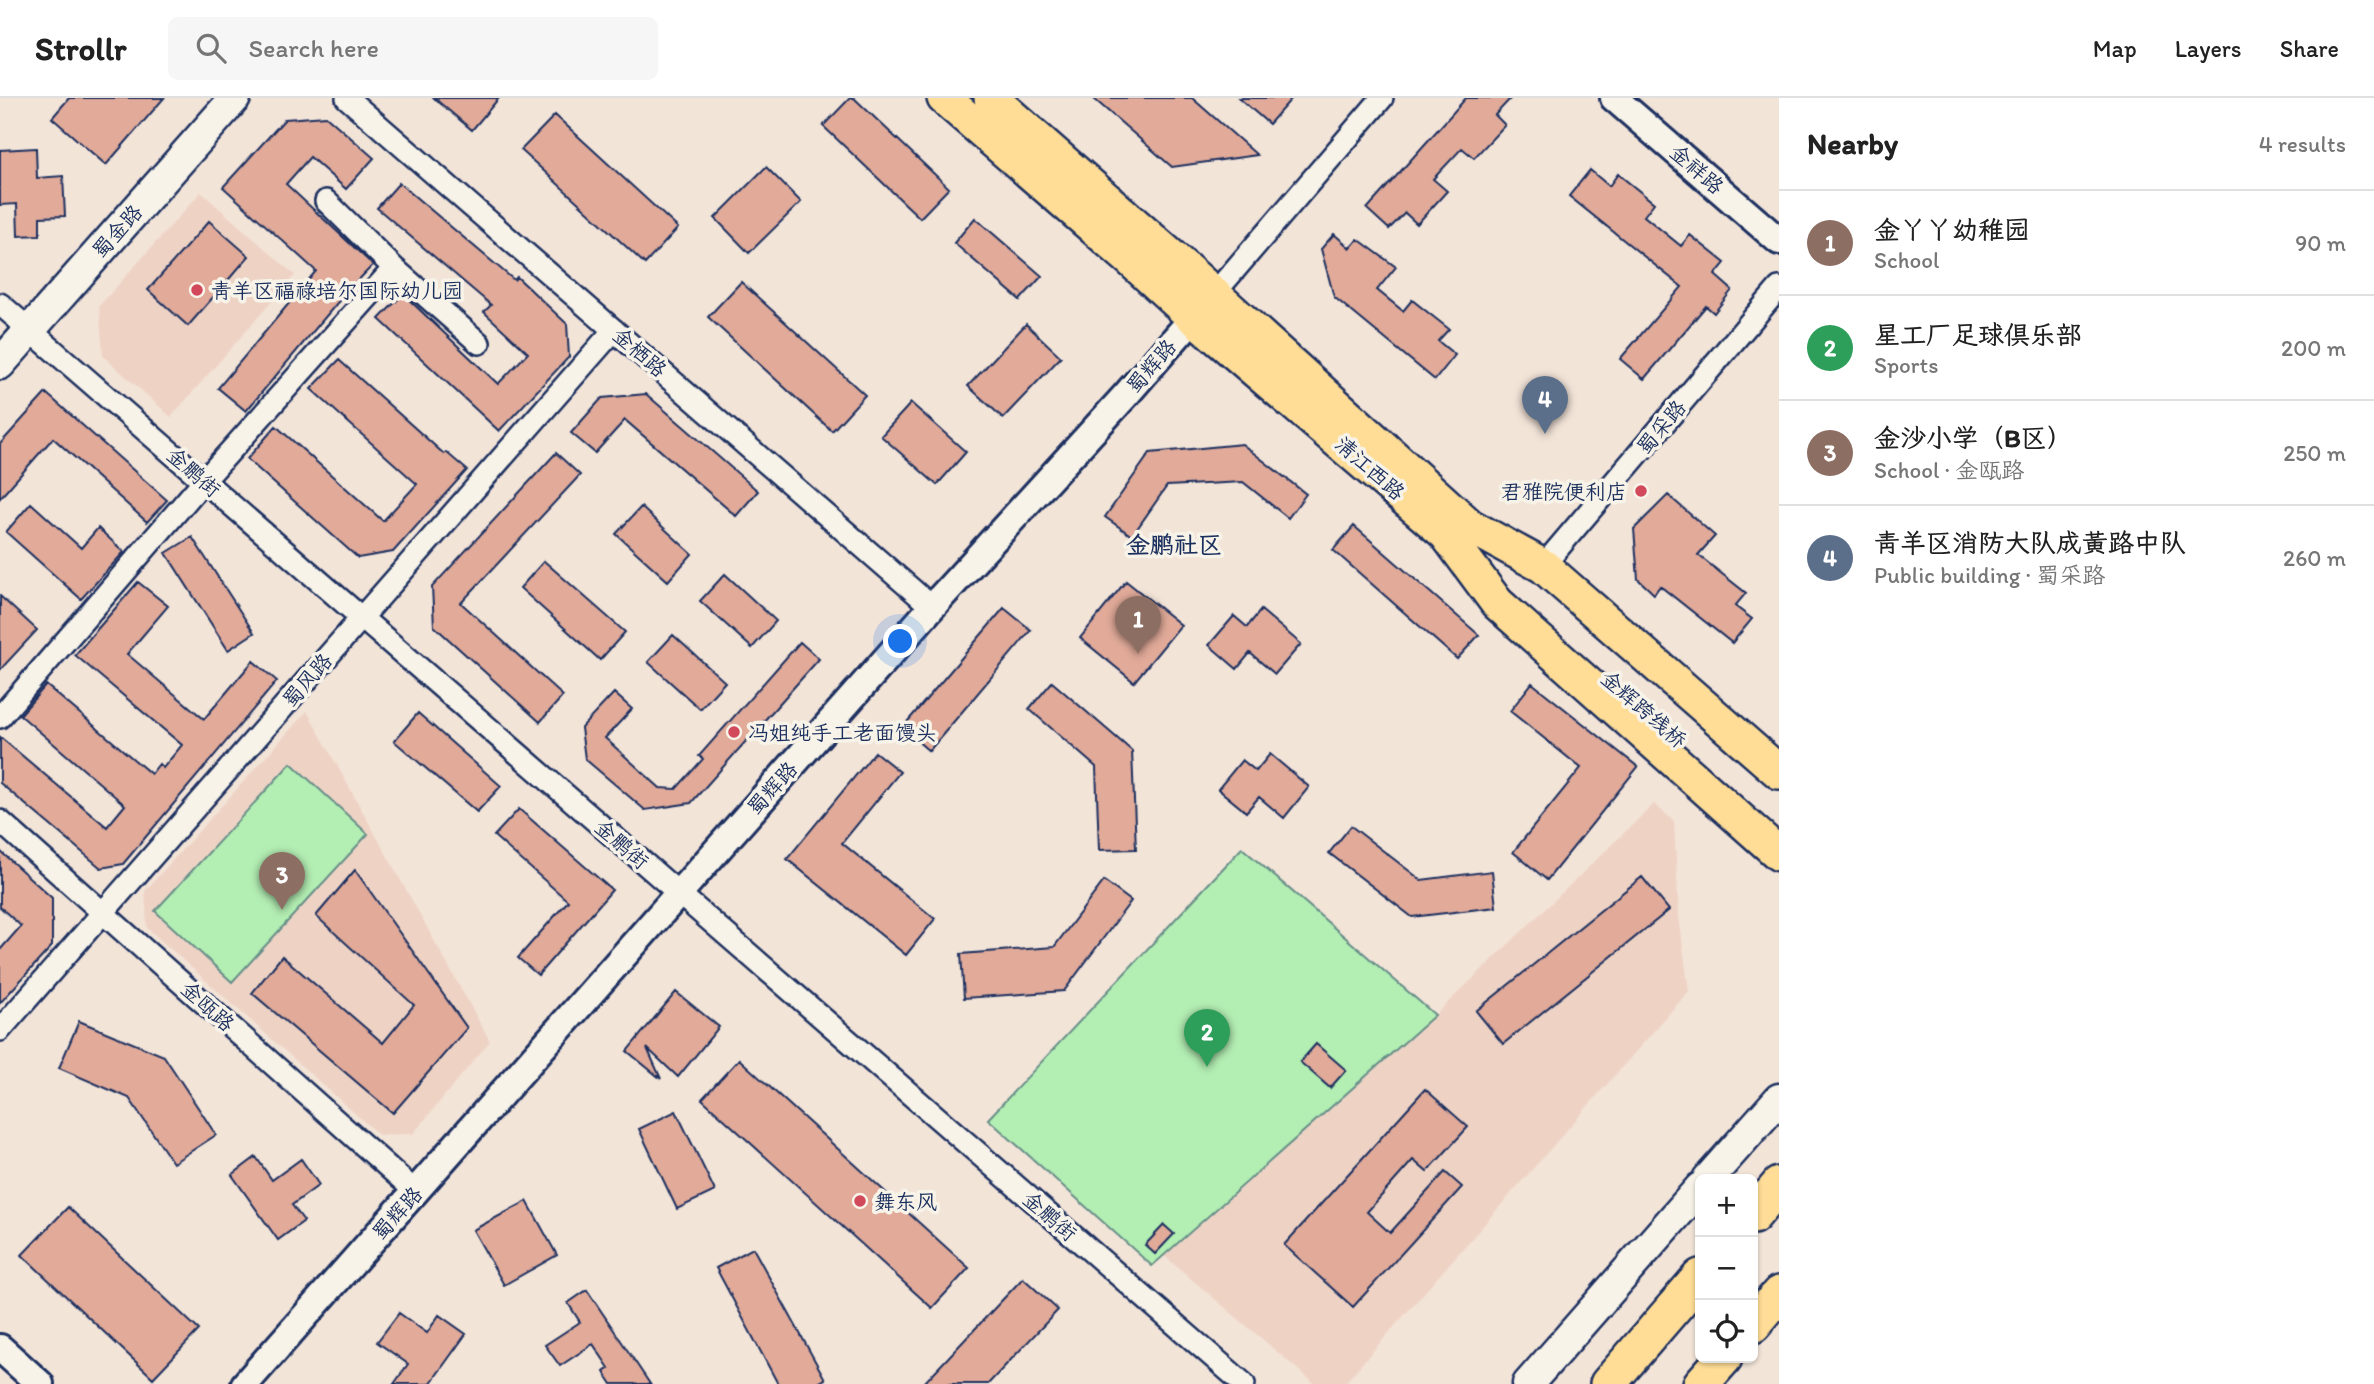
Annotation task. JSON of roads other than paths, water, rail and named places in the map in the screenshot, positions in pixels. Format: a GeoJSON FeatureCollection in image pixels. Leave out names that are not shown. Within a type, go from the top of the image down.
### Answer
{"type":"FeatureCollection","features":[{"type":"Feature","properties":{"kind":"highway"},"geometry":{"type":"LineString","coordinates":[[1758,1210],[1779,1185]]}},
{"type":"Feature","properties":{"kind":"highway"},"geometry":{"type":"LineString","coordinates":[[1608,1384],[1695,1283]]}},
{"type":"Feature","properties":{"kind":"highway"},"geometry":{"type":"LineString","coordinates":[[1758,1319],[1779,1294]]}},
{"type":"Feature","properties":{"kind":"highway"},"geometry":{"type":"LineString","coordinates":[[1701,1384],[1720,1363]]}},
{"type":"Feature","properties":{"kind":"main road","name":"蜀金路"},"geometry":{"type":"LineString","coordinates":[[0,364],[235,98]]}},
{"type":"Feature","properties":{"kind":"main road","name":"清江西路"},"geometry":{"type":"LineString","coordinates":[[944,98],[1203,306],[1458,530],[1497,603],[1779,854]]}},
{"type":"Feature","properties":{"kind":"main road","name":"清江西路"},"geometry":{"type":"LineString","coordinates":[[991,98],[1203,306]]}},
{"type":"Feature","properties":{"kind":"main road"},"geometry":{"type":"LineString","coordinates":[[1458,530],[1526,576],[1779,772]]}},
{"type":"Feature","properties":{"kind":"main road","name":"金辉跨线桥"},"geometry":{"type":"LineString","coordinates":[[1526,576],[1779,798]]}},
{"type":"Feature","properties":{"kind":"main road","name":"金辉跨线桥"},"geometry":{"type":"LineString","coordinates":[[1526,576],[1779,828]]}},
{"type":"Feature","properties":{"kind":"main road"},"geometry":{"type":"LineString","coordinates":[[1712,1174],[1779,1099]]}},
{"type":"Feature","properties":{"kind":"main road"},"geometry":{"type":"LineString","coordinates":[[1528,1384],[1695,1194]]}},
{"type":"Feature","properties":{"kind":"street","name":"金栖路"},"geometry":{"type":"LineString","coordinates":[[347,98],[932,607]]}},
{"type":"Feature","properties":{"kind":"street","name":"蜀辉路"},"geometry":{"type":"LineString","coordinates":[[245,1384],[932,607],[1125,397],[1382,98]]}},
{"type":"Feature","properties":{"kind":"street","name":"金祥路"},"geometry":{"type":"LineString","coordinates":[[1614,98],[1779,241]]}},
{"type":"Feature","properties":{"kind":"street"},"geometry":{"type":"LineString","coordinates":[[326,201],[394,268],[479,343]]}},
{"type":"Feature","properties":{"kind":"street"},"geometry":{"type":"LineString","coordinates":[[0,717],[204,481],[394,268]]}},
{"type":"Feature","properties":{"kind":"street","name":"蜀采路"},"geometry":{"type":"LineString","coordinates":[[1526,576],[1779,288]]}},
{"type":"Feature","properties":{"kind":"street","name":"金鹏街"},"geometry":{"type":"LineString","coordinates":[[0,304],[1244,1384]]}},
{"type":"Feature","properties":{"kind":"street","name":"蜀风路"},"geometry":{"type":"LineString","coordinates":[[0,1030],[614,330]]}},
{"type":"Feature","properties":{"kind":"street","name":"金瓯路"},"geometry":{"type":"LineString","coordinates":[[0,821],[416,1192]]}},
{"type":"Feature","properties":{"kind":"street"},"geometry":{"type":"LineString","coordinates":[[0,1348],[40,1384]]}},
{"type":"Feature","properties":{"kind":"place","name":"青羊区福禄培尔国际幼儿园"},"geometry":{"type":"Point","coordinates":[197,290]}},
{"type":"Feature","properties":{"kind":"place","name":"青羊区消防大队成黄路中队"},"geometry":{"type":"Point","coordinates":[1545,434]}},
{"type":"Feature","properties":{"kind":"place","name":"君雅院便利店"},"geometry":{"type":"Point","coordinates":[1641,491]}},
{"type":"Feature","properties":{"kind":"place","name":"金丫丫幼稚园"},"geometry":{"type":"Point","coordinates":[1138,654]}},
{"type":"Feature","properties":{"kind":"place","name":"冯姐纯手工老面馒头"},"geometry":{"type":"Point","coordinates":[734,732]}},
{"type":"Feature","properties":{"kind":"place","name":"金沙小学（B区）"},"geometry":{"type":"Point","coordinates":[282,910]}},
{"type":"Feature","properties":{"kind":"place","name":"星工厂足球俱乐部"},"geometry":{"type":"Point","coordinates":[1207,1067]}},
{"type":"Feature","properties":{"kind":"place","name":"舞东风"},"geometry":{"type":"Point","coordinates":[860,1201]}},
{"type":"Feature","properties":{"kind":"district","name":"金鹏社区"},"geometry":{"type":"Point","coordinates":[1174,544]}}]}
